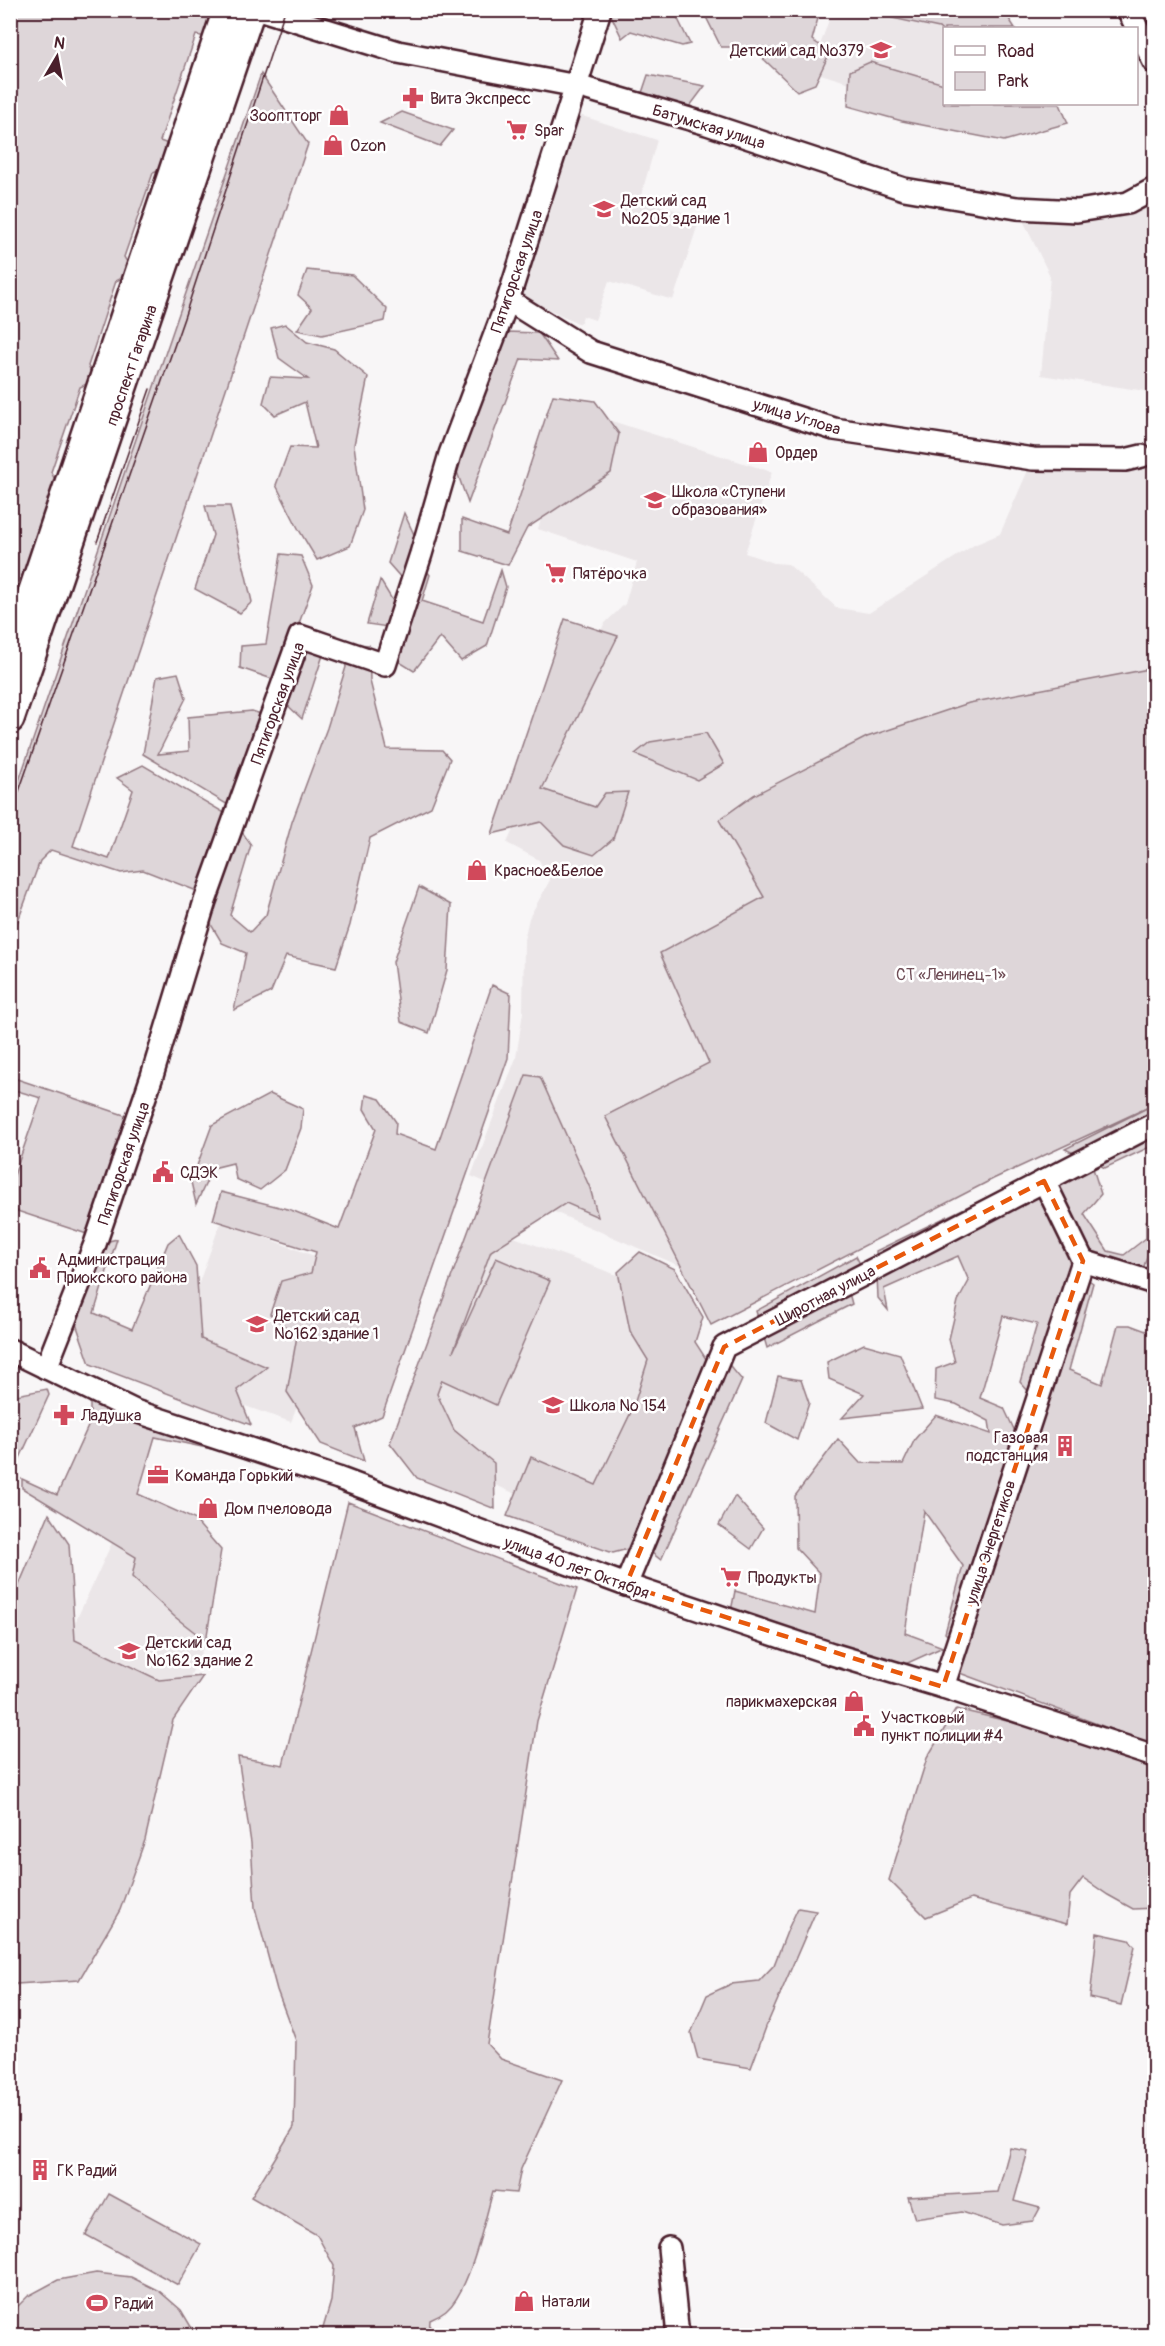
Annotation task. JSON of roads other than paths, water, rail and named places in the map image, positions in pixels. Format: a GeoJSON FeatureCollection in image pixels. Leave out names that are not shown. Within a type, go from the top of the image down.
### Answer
{"type":"FeatureCollection","features":[{"type":"Feature","properties":{"kind":"main road","name":"проспект Гагарина"},"geometry":{"type":"LineString","coordinates":[[10,659],[227,10]]}},
{"type":"Feature","properties":{"kind":"main road","name":"проспект Гагарина"},"geometry":{"type":"LineString","coordinates":[[10,719],[251,10]]}},
{"type":"Feature","properties":{"kind":"street","name":"Батумская улица"},"geometry":{"type":"LineString","coordinates":[[262,10],[399,52],[577,86],[706,124],[904,189],[1017,208],[1077,211],[1128,202],[1155,189]]}},
{"type":"Feature","properties":{"kind":"street","name":"Пятигорская улица"},"geometry":{"type":"LineString","coordinates":[[46,1368],[95,1244],[172,1013],[205,901],[300,636],[385,665],[450,454],[508,300],[600,10]]}},
{"type":"Feature","properties":{"kind":"street"},"geometry":{"type":"LineString","coordinates":[[1128,10],[1137,27]]}},
{"type":"Feature","properties":{"kind":"street"},"geometry":{"type":"LineString","coordinates":[[1138,29],[1155,62]]}},
{"type":"Feature","properties":{"kind":"street","name":"улица Углова"},"geometry":{"type":"LineString","coordinates":[[508,300],[591,352],[834,429],[1033,459],[1125,460],[1142,456]]}},
{"type":"Feature","properties":{"kind":"street","name":"Широтная улица"},"geometry":{"type":"LineString","coordinates":[[626,1585],[724,1347],[1155,1124]]}},
{"type":"Feature","properties":{"kind":"street"},"geometry":{"type":"LineString","coordinates":[[1044,1181],[1083,1261],[1155,1283]]}},
{"type":"Feature","properties":{"kind":"street","name":"улица Энергетиков"},"geometry":{"type":"LineString","coordinates":[[942,1687],[1083,1261]]}},
{"type":"Feature","properties":{"kind":"street","name":"улица 40 лет Октября"},"geometry":{"type":"LineString","coordinates":[[10,1350],[135,1411],[338,1478],[626,1585],[832,1654],[1155,1756]]}},
{"type":"Feature","properties":{"kind":"street"},"geometry":{"type":"LineString","coordinates":[[669,2247],[678,2336]]}},
{"type":"Feature","properties":{"kind":"tram line"},"geometry":{"type":"LineString","coordinates":[[10,817],[184,318],[285,10]]}},
{"type":"Feature","properties":{"kind":"tram line"},"geometry":{"type":"LineString","coordinates":[[97,542],[150,389]]}},
{"type":"Feature","properties":{"kind":"place","name":"Детский сад №379"},"geometry":{"type":"Point","coordinates":[881,50]}},
{"type":"Feature","properties":{"kind":"place","name":"Вита Экспресс"},"geometry":{"type":"Point","coordinates":[413,98]}},
{"type":"Feature","properties":{"kind":"place","name":"Зооптторг"},"geometry":{"type":"Point","coordinates":[339,115]}},
{"type":"Feature","properties":{"kind":"place","name":"Spar"},"geometry":{"type":"Point","coordinates":[517,130]}},
{"type":"Feature","properties":{"kind":"place","name":"Ozon"},"geometry":{"type":"Point","coordinates":[333,145]}},
{"type":"Feature","properties":{"kind":"place","name":"Детский сад №205 здание 1"},"geometry":{"type":"Point","coordinates":[604,209]}},
{"type":"Feature","properties":{"kind":"place","name":"Ордер"},"geometry":{"type":"Point","coordinates":[758,452]}},
{"type":"Feature","properties":{"kind":"place","name":"Школа «Ступени образования»"},"geometry":{"type":"Point","coordinates":[655,500]}},
{"type":"Feature","properties":{"kind":"place","name":"Пятёрочка"},"geometry":{"type":"Point","coordinates":[556,573]}},
{"type":"Feature","properties":{"kind":"place","name":"Красное&Белое"},"geometry":{"type":"Point","coordinates":[477,870]}},
{"type":"Feature","properties":{"kind":"place","name":"СДЭК"},"geometry":{"type":"Point","coordinates":[163,1172]}},
{"type":"Feature","properties":{"kind":"place","name":"Администрация Приокского района"},"geometry":{"type":"Point","coordinates":[40,1268]}},
{"type":"Feature","properties":{"kind":"place","name":"Детский сад №162 здание 1"},"geometry":{"type":"Point","coordinates":[257,1324]}},
{"type":"Feature","properties":{"kind":"place","name":"Школа № 154"},"geometry":{"type":"Point","coordinates":[553,1405]}},
{"type":"Feature","properties":{"kind":"place","name":"Ладушка"},"geometry":{"type":"Point","coordinates":[64,1415]}},
{"type":"Feature","properties":{"kind":"place","name":"Газовая подстанция"},"geometry":{"type":"Point","coordinates":[1065,1446]}},
{"type":"Feature","properties":{"kind":"place","name":"Команда Горький"},"geometry":{"type":"Point","coordinates":[158,1475]}},
{"type":"Feature","properties":{"kind":"place","name":"Дом пчеловода"},"geometry":{"type":"Point","coordinates":[208,1508]}},
{"type":"Feature","properties":{"kind":"place","name":"Продукты"},"geometry":{"type":"Point","coordinates":[731,1577]}},
{"type":"Feature","properties":{"kind":"place","name":"Детский сад №162 здание 2"},"geometry":{"type":"Point","coordinates":[129,1651]}},
{"type":"Feature","properties":{"kind":"place","name":"парикмахерская"},"geometry":{"type":"Point","coordinates":[854,1701]}},
{"type":"Feature","properties":{"kind":"place","name":"Участковый пункт полиции #4"},"geometry":{"type":"Point","coordinates":[864,1726]}},
{"type":"Feature","properties":{"kind":"place","name":"ГК Радий"},"geometry":{"type":"Point","coordinates":[40,2170]}},
{"type":"Feature","properties":{"kind":"place","name":"Натали"},"geometry":{"type":"Point","coordinates":[524,2301]}},
{"type":"Feature","properties":{"kind":"place","name":"Радий"},"geometry":{"type":"Point","coordinates":[97,2303]}},
{"type":"Feature","properties":{"kind":"park label","name":"СТ «Ленинец-1»"},"geometry":{"type":"Point","coordinates":[951,974]}}]}
